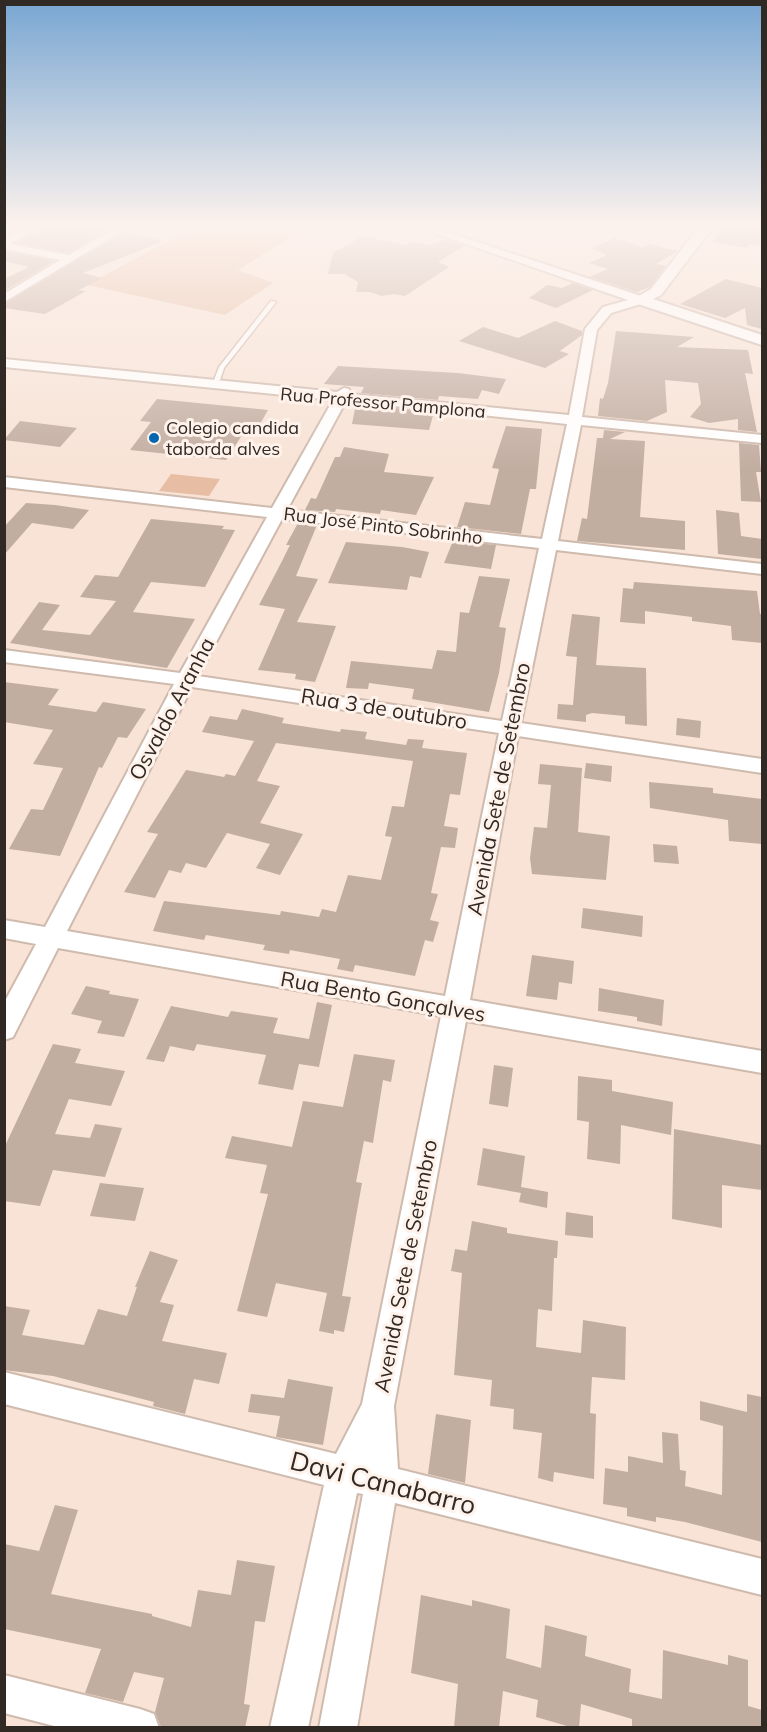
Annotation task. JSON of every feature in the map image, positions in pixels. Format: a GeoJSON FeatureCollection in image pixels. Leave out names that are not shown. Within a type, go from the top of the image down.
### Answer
{"type":"FeatureCollection","features":[{"type":"Feature","properties":{"kind":"street","name":"Avenida Sete de Setembro"},"geometry":{"type":"LineString","coordinates":[[338,1728],[382,1482],[378,1406],[457,1010],[510,728],[575,417],[591,329],[611,308]]}},
{"type":"Feature","properties":{"kind":"street"},"geometry":{"type":"LineString","coordinates":[[664,308],[762,340]]}},
{"type":"Feature","properties":{"kind":"street","name":"Rua Professor Pamplona"},"geometry":{"type":"LineString","coordinates":[[4,357],[64,366],[265,388],[707,430],[762,432]]}},
{"type":"Feature","properties":{"kind":"street","name":"Rua Professor Pamplona"},"geometry":{"type":"LineString","coordinates":[[4,363],[218,378],[265,388]]}},
{"type":"Feature","properties":{"kind":"street","name":"Osvaldo Aranha"},"geometry":{"type":"LineString","coordinates":[[4,1029],[186,680],[342,395]]}},
{"type":"Feature","properties":{"kind":"street","name":"Rua Professor Pamplona"},"geometry":{"type":"LineString","coordinates":[[707,430],[762,439]]}},
{"type":"Feature","properties":{"kind":"street","name":"Rua José Pinto Sobrinho"},"geometry":{"type":"LineString","coordinates":[[8,487],[277,514],[762,569]]}},
{"type":"Feature","properties":{"kind":"street","name":"Rua 3 de outubro"},"geometry":{"type":"LineString","coordinates":[[4,656],[186,680],[762,766]]}},
{"type":"Feature","properties":{"kind":"street","name":"Rua Bento Gonçalves"},"geometry":{"type":"LineString","coordinates":[[4,929],[762,1062]]}},
{"type":"Feature","properties":{"kind":"street","name":"Davi Canabarro"},"geometry":{"type":"LineString","coordinates":[[4,1388],[762,1577]]}},
{"type":"Feature","properties":{"kind":"street","name":"Avenida Sete de Setembro"},"geometry":{"type":"LineString","coordinates":[[289,1728],[344,1473],[378,1406]]}},
{"type":"Feature","properties":{"kind":"street"},"geometry":{"type":"LineString","coordinates":[[4,1694],[140,1728]]}},
{"type":"Feature","properties":{"kind":"lane"},"geometry":{"type":"LineString","coordinates":[[218,378],[221,368],[268,308]]}},
{"type":"Feature","properties":{"kind":"shaded area"},"geometry":{"type":"Polygon","coordinates":[[[192,308],[236,308],[225,315],[192,308]]]}},
{"type":"Feature","properties":{"kind":"shaded area"},"geometry":{"type":"Polygon","coordinates":[[[171,474],[220,479],[209,496],[159,491],[171,474]]]}},
{"type":"Feature","properties":{"kind":"building"},"geometry":{"type":"Polygon","coordinates":[[[4,308],[56,308],[45,314],[4,308]]]}},
{"type":"Feature","properties":{"kind":"building"},"geometry":{"type":"Polygon","coordinates":[[[692,308],[762,308],[762,329],[747,325],[745,308],[725,318],[692,308]]]}},
{"type":"Feature","properties":{"kind":"building"},"geometry":{"type":"Polygon","coordinates":[[[555,321],[582,331],[582,335],[560,351],[569,354],[545,368],[459,341],[483,327],[518,338],[555,321]]]}},
{"type":"Feature","properties":{"kind":"building"},"geometry":{"type":"Polygon","coordinates":[[[616,331],[694,337],[677,347],[748,350],[753,374],[745,373],[757,432],[738,430],[738,419],[709,423],[690,417],[701,404],[698,383],[665,380],[667,412],[647,421],[598,416],[600,398],[603,399],[608,383],[616,331]]]}},
{"type":"Feature","properties":{"kind":"building"},"geometry":{"type":"Polygon","coordinates":[[[338,366],[458,373],[506,379],[499,394],[482,390],[478,399],[439,396],[438,400],[361,393],[364,387],[324,384],[338,366]]]}},
{"type":"Feature","properties":{"kind":"building"},"geometry":{"type":"Polygon","coordinates":[[[157,399],[268,410],[255,433],[244,432],[226,460],[130,450],[151,422],[140,421],[157,399]]]}},
{"type":"Feature","properties":{"kind":"building"},"geometry":{"type":"Polygon","coordinates":[[[356,404],[434,412],[429,430],[352,424],[356,404]]]}},
{"type":"Feature","properties":{"kind":"building"},"geometry":{"type":"Polygon","coordinates":[[[20,421],[77,428],[60,447],[4,440],[20,421]]]}},
{"type":"Feature","properties":{"kind":"building"},"geometry":{"type":"Polygon","coordinates":[[[506,426],[542,429],[536,489],[530,489],[521,534],[457,527],[465,502],[490,505],[499,469],[492,468],[506,426]]]}},
{"type":"Feature","properties":{"kind":"building"},"geometry":{"type":"Polygon","coordinates":[[[604,430],[625,432],[610,439],[645,441],[640,517],[685,521],[685,550],[577,541],[582,518],[587,519],[597,438],[603,438],[604,430]]]}},
{"type":"Feature","properties":{"kind":"building"},"geometry":{"type":"Polygon","coordinates":[[[739,443],[759,445],[761,472],[756,472],[761,502],[741,501],[739,443]]]}},
{"type":"Feature","properties":{"kind":"building"},"geometry":{"type":"Polygon","coordinates":[[[344,447],[389,454],[384,472],[434,477],[416,515],[381,510],[380,514],[336,509],[335,512],[305,510],[311,498],[316,499],[335,457],[340,457],[344,447]]]}},
{"type":"Feature","properties":{"kind":"building"},"geometry":{"type":"Polygon","coordinates":[[[26,503],[89,510],[73,529],[32,523],[4,555],[4,527],[26,503]]]}},
{"type":"Feature","properties":{"kind":"building"},"geometry":{"type":"Polygon","coordinates":[[[716,510],[739,513],[741,536],[762,539],[762,559],[718,554],[716,510]]]}},
{"type":"Feature","properties":{"kind":"building"},"geometry":{"type":"Polygon","coordinates":[[[151,519],[224,526],[222,529],[235,530],[205,587],[151,582],[133,612],[195,619],[167,668],[10,643],[39,602],[60,605],[42,630],[90,635],[116,601],[80,597],[95,575],[118,577],[151,519]]]}},
{"type":"Feature","properties":{"kind":"building"},"geometry":{"type":"Polygon","coordinates":[[[298,523],[317,525],[296,576],[318,579],[297,622],[336,626],[315,682],[295,679],[296,674],[258,670],[285,609],[259,605],[290,545],[286,545],[298,523]]]}},
{"type":"Feature","properties":{"kind":"building"},"geometry":{"type":"Polygon","coordinates":[[[453,541],[496,545],[491,569],[444,563],[453,541]]]}},
{"type":"Feature","properties":{"kind":"building"},"geometry":{"type":"Polygon","coordinates":[[[346,542],[429,552],[421,578],[410,576],[407,590],[328,583],[346,542]]]}},
{"type":"Feature","properties":{"kind":"building"},"geometry":{"type":"Polygon","coordinates":[[[479,576],[510,579],[499,627],[506,628],[499,673],[489,712],[412,699],[414,689],[369,683],[368,689],[346,688],[351,661],[432,669],[437,650],[456,652],[460,612],[469,613],[479,576]]]}},
{"type":"Feature","properties":{"kind":"building"},"geometry":{"type":"Polygon","coordinates":[[[634,582],[757,591],[760,614],[762,614],[762,643],[732,640],[731,626],[692,621],[692,617],[645,611],[645,624],[620,622],[623,588],[633,589],[634,582]]]}},
{"type":"Feature","properties":{"kind":"building"},"geometry":{"type":"Polygon","coordinates":[[[572,614],[600,617],[596,665],[646,668],[647,726],[625,724],[625,716],[592,713],[586,715],[586,722],[557,719],[558,704],[573,705],[577,657],[566,656],[572,614]]]}},
{"type":"Feature","properties":{"kind":"building"},"geometry":{"type":"Polygon","coordinates":[[[4,682],[59,689],[48,705],[96,712],[103,702],[146,709],[127,738],[118,737],[102,768],[99,767],[60,856],[9,849],[31,809],[43,810],[63,768],[33,764],[53,730],[4,722],[4,682]]]}},
{"type":"Feature","properties":{"kind":"building"},"geometry":{"type":"Polygon","coordinates":[[[242,709],[284,718],[282,723],[340,732],[341,729],[367,732],[365,739],[406,745],[408,739],[424,740],[422,748],[467,753],[460,795],[450,794],[444,826],[458,828],[455,848],[441,847],[431,893],[438,894],[430,920],[439,922],[433,942],[425,940],[415,976],[355,965],[353,972],[337,969],[340,959],[290,950],[289,954],[263,950],[265,945],[206,935],[204,940],[153,931],[164,901],[280,915],[281,911],[319,917],[322,909],[336,912],[348,875],[381,880],[392,837],[385,836],[392,806],[404,807],[413,761],[276,743],[257,781],[280,786],[260,823],[303,834],[280,875],[256,868],[270,844],[227,833],[206,868],[186,863],[181,873],[169,870],[155,898],[124,892],[158,834],[147,832],[186,770],[224,777],[226,774],[235,776],[254,741],[202,732],[210,716],[237,720],[242,709]]]}},
{"type":"Feature","properties":{"kind":"building"},"geometry":{"type":"Polygon","coordinates":[[[677,718],[701,721],[700,738],[676,735],[677,718]]]}},
{"type":"Feature","properties":{"kind":"building"},"geometry":{"type":"Polygon","coordinates":[[[586,763],[612,766],[611,782],[584,778],[586,763]]]}},
{"type":"Feature","properties":{"kind":"building"},"geometry":{"type":"Polygon","coordinates":[[[540,764],[582,768],[578,832],[610,836],[606,880],[532,874],[530,858],[534,827],[547,828],[551,785],[538,784],[540,764]]]}},
{"type":"Feature","properties":{"kind":"building"},"geometry":{"type":"Polygon","coordinates":[[[649,782],[713,788],[713,793],[762,799],[762,844],[729,841],[728,820],[650,808],[649,782]]]}},
{"type":"Feature","properties":{"kind":"building"},"geometry":{"type":"Polygon","coordinates":[[[653,844],[677,846],[679,864],[654,862],[653,844]]]}},
{"type":"Feature","properties":{"kind":"building"},"geometry":{"type":"Polygon","coordinates":[[[583,908],[643,916],[642,937],[581,928],[583,908]]]}},
{"type":"Feature","properties":{"kind":"building"},"geometry":{"type":"Polygon","coordinates":[[[532,955],[574,961],[572,984],[559,982],[557,1000],[526,996],[532,955]]]}},
{"type":"Feature","properties":{"kind":"building"},"geometry":{"type":"Polygon","coordinates":[[[86,986],[110,991],[109,994],[139,999],[124,1037],[97,1033],[102,1021],[71,1014],[86,986]]]}},
{"type":"Feature","properties":{"kind":"building"},"geometry":{"type":"Polygon","coordinates":[[[599,988],[664,1000],[662,1026],[637,1021],[637,1017],[598,1011],[599,988]]]}},
{"type":"Feature","properties":{"kind":"building"},"geometry":{"type":"Polygon","coordinates":[[[317,1002],[332,1005],[319,1067],[299,1064],[293,1090],[258,1084],[266,1055],[197,1044],[194,1051],[170,1046],[164,1062],[146,1059],[171,1006],[228,1017],[231,1011],[278,1018],[273,1033],[309,1039],[317,1002]]]}},
{"type":"Feature","properties":{"kind":"building"},"geometry":{"type":"Polygon","coordinates":[[[53,1044],[81,1049],[75,1063],[125,1071],[111,1106],[69,1099],[55,1134],[90,1138],[95,1124],[122,1128],[105,1177],[53,1170],[40,1206],[4,1201],[4,1148],[53,1044]]]}},
{"type":"Feature","properties":{"kind":"building"},"geometry":{"type":"Polygon","coordinates":[[[354,1054],[395,1060],[391,1082],[383,1080],[373,1143],[364,1141],[356,1182],[362,1183],[342,1296],[351,1297],[344,1332],[334,1330],[334,1334],[319,1331],[327,1293],[276,1283],[267,1317],[237,1311],[268,1194],[260,1193],[267,1165],[225,1158],[232,1136],[292,1147],[303,1101],[343,1107],[354,1054]]]}},
{"type":"Feature","properties":{"kind":"building"},"geometry":{"type":"Polygon","coordinates":[[[494,1065],[513,1068],[508,1107],[489,1104],[494,1065]]]}},
{"type":"Feature","properties":{"kind":"building"},"geometry":{"type":"Polygon","coordinates":[[[578,1076],[612,1080],[612,1091],[673,1102],[671,1135],[621,1125],[620,1164],[587,1159],[589,1122],[577,1120],[578,1076]]]}},
{"type":"Feature","properties":{"kind":"building"},"geometry":{"type":"Polygon","coordinates":[[[674,1129],[762,1145],[762,1190],[722,1185],[722,1228],[672,1219],[674,1129]]]}},
{"type":"Feature","properties":{"kind":"building"},"geometry":{"type":"Polygon","coordinates":[[[483,1148],[525,1156],[521,1187],[548,1192],[547,1208],[519,1202],[521,1193],[477,1185],[483,1148]]]}},
{"type":"Feature","properties":{"kind":"building"},"geometry":{"type":"Polygon","coordinates":[[[100,1183],[144,1188],[135,1221],[90,1216],[100,1183]]]}},
{"type":"Feature","properties":{"kind":"building"},"geometry":{"type":"Polygon","coordinates":[[[566,1212],[593,1216],[593,1238],[565,1235],[566,1212]]]}},
{"type":"Feature","properties":{"kind":"building"},"geometry":{"type":"Polygon","coordinates":[[[472,1221],[507,1228],[507,1233],[558,1241],[557,1258],[554,1258],[552,1311],[538,1309],[536,1347],[581,1353],[583,1320],[626,1327],[625,1380],[592,1377],[590,1413],[596,1414],[594,1479],[554,1472],[553,1482],[538,1478],[542,1433],[513,1429],[514,1409],[490,1406],[492,1380],[454,1375],[462,1273],[451,1271],[455,1249],[467,1251],[472,1221]]]}},
{"type":"Feature","properties":{"kind":"building"},"geometry":{"type":"Polygon","coordinates":[[[150,1251],[178,1260],[160,1302],[174,1305],[162,1341],[227,1353],[219,1384],[194,1379],[185,1414],[153,1406],[154,1402],[53,1376],[4,1370],[4,1306],[30,1310],[22,1335],[84,1345],[98,1309],[127,1316],[137,1287],[135,1287],[150,1251]]]}},
{"type":"Feature","properties":{"kind":"building"},"geometry":{"type":"Polygon","coordinates":[[[288,1379],[333,1387],[323,1445],[276,1437],[280,1416],[248,1412],[251,1394],[284,1398],[288,1379]]]}},
{"type":"Feature","properties":{"kind":"building"},"geometry":{"type":"Polygon","coordinates":[[[747,1394],[762,1397],[762,1542],[685,1522],[656,1517],[656,1522],[627,1516],[627,1508],[603,1504],[605,1468],[628,1472],[628,1456],[663,1463],[662,1432],[678,1434],[680,1470],[686,1471],[685,1486],[722,1495],[723,1426],[700,1420],[700,1401],[747,1412],[747,1394]]]}},
{"type":"Feature","properties":{"kind":"building"},"geometry":{"type":"Polygon","coordinates":[[[436,1414],[471,1420],[465,1483],[428,1474],[436,1414]]]}},
{"type":"Feature","properties":{"kind":"building"},"geometry":{"type":"Polygon","coordinates":[[[55,1505],[78,1510],[51,1594],[152,1614],[152,1616],[191,1627],[198,1590],[231,1595],[237,1560],[275,1566],[265,1622],[255,1621],[244,1704],[250,1705],[245,1728],[161,1727],[155,1712],[164,1678],[134,1672],[123,1702],[85,1693],[101,1649],[4,1629],[4,1544],[39,1551],[55,1505]]]}},
{"type":"Feature","properties":{"kind":"building"},"geometry":{"type":"Polygon","coordinates":[[[421,1595],[472,1606],[472,1600],[510,1609],[506,1658],[541,1668],[545,1625],[587,1636],[585,1656],[631,1669],[629,1692],[662,1699],[663,1650],[728,1665],[728,1655],[748,1660],[748,1706],[762,1710],[762,1728],[632,1728],[632,1719],[581,1704],[579,1728],[574,1728],[536,1717],[538,1700],[503,1691],[499,1728],[454,1728],[458,1684],[411,1673],[421,1595]]]}},
{"type":"Feature","properties":{"kind":"place","name":"Colegio candida taborda alves"},"geometry":{"type":"Point","coordinates":[154,438]}}]}
